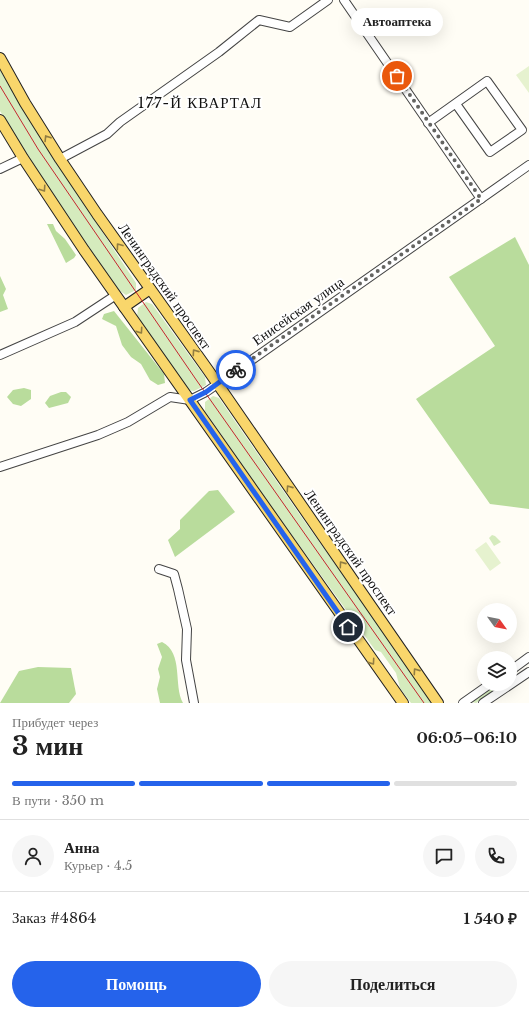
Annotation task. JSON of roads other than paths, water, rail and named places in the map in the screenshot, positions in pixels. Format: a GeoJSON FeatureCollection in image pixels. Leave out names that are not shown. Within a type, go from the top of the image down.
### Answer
{"type":"FeatureCollection","features":[{"type":"Feature","properties":{"kind":"main road","name":"Ленинградский проспект"},"geometry":{"type":"LineString","coordinates":[[0,58],[25,103],[97,214],[438,703]]}},
{"type":"Feature","properties":{"kind":"main road"},"geometry":{"type":"LineString","coordinates":[[0,120],[23,158],[124,308],[403,703]]}},
{"type":"Feature","properties":{"kind":"main road"},"geometry":{"type":"LineString","coordinates":[[124,308],[150,289]]}},
{"type":"Feature","properties":{"kind":"street"},"geometry":{"type":"LineString","coordinates":[[60,159],[107,134],[120,122],[219,52],[259,20],[290,27],[328,0]]}},
{"type":"Feature","properties":{"kind":"street"},"geometry":{"type":"LineString","coordinates":[[344,0],[481,199]]}},
{"type":"Feature","properties":{"kind":"street"},"geometry":{"type":"LineString","coordinates":[[428,123],[487,81],[522,130],[490,152],[456,104]]}},
{"type":"Feature","properties":{"kind":"street"},"geometry":{"type":"LineString","coordinates":[[0,169],[23,158]]}},
{"type":"Feature","properties":{"kind":"street","name":"Енисейская улица"},"geometry":{"type":"LineString","coordinates":[[190,400],[206,392],[529,165]]}},
{"type":"Feature","properties":{"kind":"street"},"geometry":{"type":"LineString","coordinates":[[0,355],[75,322],[116,295]]}},
{"type":"Feature","properties":{"kind":"street"},"geometry":{"type":"LineString","coordinates":[[0,468],[98,435],[128,422],[170,398],[190,400]]}},
{"type":"Feature","properties":{"kind":"street"},"geometry":{"type":"LineString","coordinates":[[159,569],[174,574],[178,589],[187,629],[186,660],[194,703]]}},
{"type":"Feature","properties":{"kind":"street"},"geometry":{"type":"LineString","coordinates":[[517,666],[529,658]]}},
{"type":"Feature","properties":{"kind":"street"},"geometry":{"type":"LineString","coordinates":[[483,703],[528,672],[520,664]]}},
{"type":"Feature","properties":{"kind":"street"},"geometry":{"type":"LineString","coordinates":[[463,703],[480,691]]}},
{"type":"Feature","properties":{"kind":"tram line"},"geometry":{"type":"LineString","coordinates":[[0,86],[38,149],[197,381],[424,703]]}},
{"type":"Feature","properties":{"kind":"place","name":"Автоаптека"},"geometry":{"type":"Point","coordinates":[397,76]}},
{"type":"Feature","properties":{"kind":"district","name":"177-Й КВАРТАЛ"},"geometry":{"type":"Point","coordinates":[200,103]}}]}
